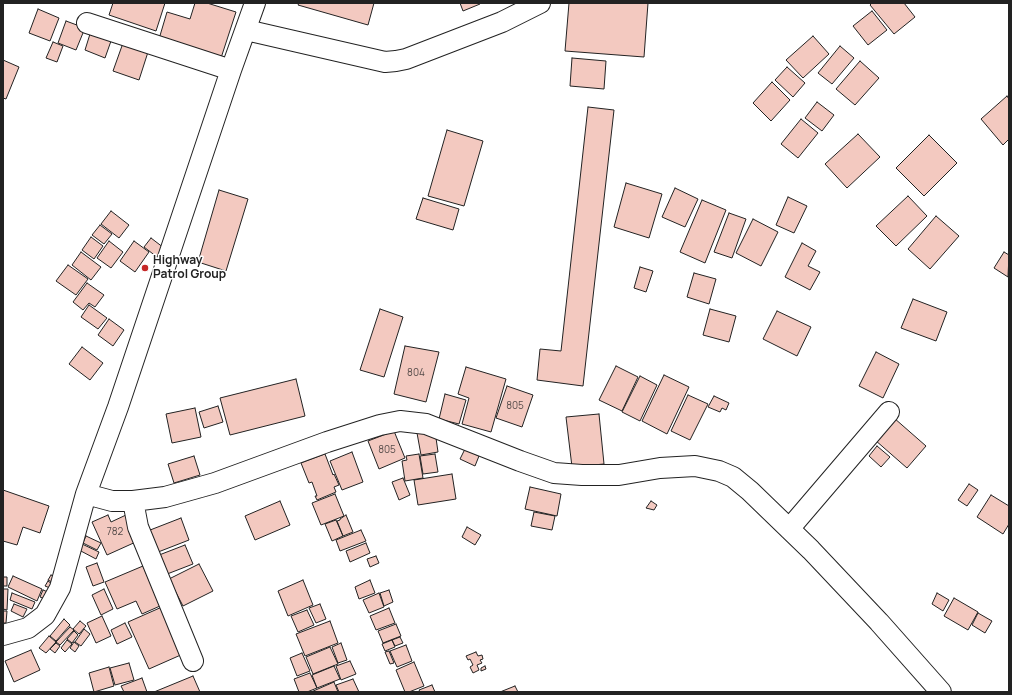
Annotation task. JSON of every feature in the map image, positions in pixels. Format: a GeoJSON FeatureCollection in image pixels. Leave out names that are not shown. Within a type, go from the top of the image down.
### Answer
{"type":"FeatureCollection","features":[{"type":"Feature","properties":{"kind":"street"},"geometry":{"type":"LineString","coordinates":[[3,635],[28,628],[45,615],[60,588],[86,494],[118,407],[231,70],[255,3]]}},
{"type":"Feature","properties":{"kind":"street"},"geometry":{"type":"LineString","coordinates":[[246,30],[385,62],[396,61],[406,59],[502,22],[540,3]]}},
{"type":"Feature","properties":{"kind":"street"},"geometry":{"type":"LineString","coordinates":[[87,23],[231,70]]}},
{"type":"Feature","properties":{"kind":"street"},"geometry":{"type":"LineString","coordinates":[[789,529],[889,412]]}},
{"type":"Feature","properties":{"kind":"street"},"geometry":{"type":"LineString","coordinates":[[86,494],[112,501],[132,501],[165,496],[216,483],[380,424],[400,421],[426,424],[520,462],[554,473],[582,475],[619,474],[660,468],[695,466],[720,471],[733,477],[750,491],[811,550],[879,622],[941,692]]}},
{"type":"Feature","properties":{"kind":"street"},"geometry":{"type":"LineString","coordinates":[[132,501],[138,527],[194,661]]}},
{"type":"Feature","properties":{"kind":"building"},"geometry":{"type":"Polygon","coordinates":[[[113,3],[165,3],[156,31],[109,15],[113,3]]]}},
{"type":"Feature","properties":{"kind":"building"},"geometry":{"type":"Polygon","coordinates":[[[195,3],[207,3],[236,12],[221,58],[159,39],[167,12],[190,19],[195,3]]]}},
{"type":"Feature","properties":{"kind":"building"},"geometry":{"type":"Polygon","coordinates":[[[299,3],[374,3],[368,25],[298,5],[299,3]]]}},
{"type":"Feature","properties":{"kind":"building"},"geometry":{"type":"Polygon","coordinates":[[[460,3],[479,3],[480,4],[463,11],[460,3]]]}},
{"type":"Feature","properties":{"kind":"building"},"geometry":{"type":"Polygon","coordinates":[[[569,3],[648,3],[644,57],[565,51],[569,3]]]}},
{"type":"Feature","properties":{"kind":"building"},"geometry":{"type":"Polygon","coordinates":[[[872,3],[904,3],[915,17],[894,34],[870,5],[872,3]]]}},
{"type":"Feature","properties":{"kind":"building"},"geometry":{"type":"Polygon","coordinates":[[[38,9],[59,18],[50,41],[29,33],[38,9]]]}},
{"type":"Feature","properties":{"kind":"building"},"geometry":{"type":"Polygon","coordinates":[[[872,11],[887,30],[868,45],[853,26],[872,11]]]}},
{"type":"Feature","properties":{"kind":"building"},"geometry":{"type":"Polygon","coordinates":[[[66,21],[85,28],[76,50],[58,43],[66,21]]]}},
{"type":"Feature","properties":{"kind":"building"},"geometry":{"type":"Polygon","coordinates":[[[90,34],[111,41],[105,58],[85,50],[90,34]]]}},
{"type":"Feature","properties":{"kind":"building"},"geometry":{"type":"Polygon","coordinates":[[[813,36],[829,54],[803,78],[786,60],[813,36]]]}},
{"type":"Feature","properties":{"kind":"building"},"geometry":{"type":"Polygon","coordinates":[[[53,42],[63,46],[57,62],[46,58],[53,42]]]}},
{"type":"Feature","properties":{"kind":"building"},"geometry":{"type":"Polygon","coordinates":[[[123,43],[148,52],[139,80],[113,71],[123,43]]]}},
{"type":"Feature","properties":{"kind":"building"},"geometry":{"type":"Polygon","coordinates":[[[840,46],[854,58],[832,84],[818,73],[840,46]]]}},
{"type":"Feature","properties":{"kind":"building"},"geometry":{"type":"Polygon","coordinates":[[[572,58],[606,61],[604,89],[570,86],[572,58]]]}},
{"type":"Feature","properties":{"kind":"building"},"geometry":{"type":"Polygon","coordinates":[[[3,60],[19,67],[6,99],[3,98],[3,60]]]}},
{"type":"Feature","properties":{"kind":"building"},"geometry":{"type":"Polygon","coordinates":[[[860,61],[879,78],[855,105],[836,89],[860,61]]]}},
{"type":"Feature","properties":{"kind":"building"},"geometry":{"type":"Polygon","coordinates":[[[787,67],[805,83],[793,97],[775,80],[787,67]]]}},
{"type":"Feature","properties":{"kind":"building"},"geometry":{"type":"Polygon","coordinates":[[[772,82],[790,100],[771,121],[753,103],[772,82]]]}},
{"type":"Feature","properties":{"kind":"building"},"geometry":{"type":"Polygon","coordinates":[[[1007,96],[1009,99],[1009,139],[1003,145],[981,119],[1007,96]]]}},
{"type":"Feature","properties":{"kind":"building"},"geometry":{"type":"Polygon","coordinates":[[[817,102],[834,115],[822,131],[805,118],[817,102]]]}},
{"type":"Feature","properties":{"kind":"building"},"geometry":{"type":"Polygon","coordinates":[[[588,107],[614,110],[583,386],[537,380],[540,349],[561,351],[588,107]]]}},
{"type":"Feature","properties":{"kind":"building"},"geometry":{"type":"Polygon","coordinates":[[[801,119],[818,133],[798,158],[781,144],[801,119]]]}},
{"type":"Feature","properties":{"kind":"building"},"geometry":{"type":"Polygon","coordinates":[[[447,130],[483,141],[464,206],[428,196],[447,130]]]}},
{"type":"Feature","properties":{"kind":"building"},"geometry":{"type":"Polygon","coordinates":[[[858,134],[880,157],[847,188],[825,164],[858,134]]]}},
{"type":"Feature","properties":{"kind":"building"},"geometry":{"type":"Polygon","coordinates":[[[929,135],[957,163],[924,196],[896,168],[929,135]]]}},
{"type":"Feature","properties":{"kind":"building"},"geometry":{"type":"Polygon","coordinates":[[[626,183],[662,194],[649,238],[614,227],[626,183]]]}},
{"type":"Feature","properties":{"kind":"building"},"geometry":{"type":"Polygon","coordinates":[[[675,188],[698,199],[685,227],[662,217],[675,188]]]}},
{"type":"Feature","properties":{"kind":"building"},"geometry":{"type":"Polygon","coordinates":[[[219,190],[248,199],[226,271],[198,262],[219,190]]]}},
{"type":"Feature","properties":{"kind":"building"},"geometry":{"type":"Polygon","coordinates":[[[908,196],[927,216],[896,246],[876,226],[908,196]]]}},
{"type":"Feature","properties":{"kind":"building"},"geometry":{"type":"Polygon","coordinates":[[[788,197],[807,206],[794,233],[776,225],[788,197]]]}},
{"type":"Feature","properties":{"kind":"building"},"geometry":{"type":"Polygon","coordinates":[[[423,198],[459,209],[453,230],[416,219],[423,198]]]}},
{"type":"Feature","properties":{"kind":"building"},"geometry":{"type":"Polygon","coordinates":[[[702,200],[726,210],[705,263],[680,252],[702,200]]]}},
{"type":"Feature","properties":{"kind":"building"},"geometry":{"type":"Polygon","coordinates":[[[111,211],[129,225],[119,238],[101,224],[111,211]]]}},
{"type":"Feature","properties":{"kind":"building"},"geometry":{"type":"Polygon","coordinates":[[[729,213],[746,219],[732,258],[714,252],[729,213]]]}},
{"type":"Feature","properties":{"kind":"building"},"geometry":{"type":"Polygon","coordinates":[[[936,216],[959,236],[930,269],[908,249],[936,216]]]}},
{"type":"Feature","properties":{"kind":"building"},"geometry":{"type":"Polygon","coordinates":[[[753,219],[778,232],[761,266],[736,253],[753,219]]]}},
{"type":"Feature","properties":{"kind":"building"},"geometry":{"type":"Polygon","coordinates":[[[100,225],[112,234],[104,244],[92,235],[100,225]]]}},
{"type":"Feature","properties":{"kind":"building"},"geometry":{"type":"Polygon","coordinates":[[[91,237],[103,246],[94,259],[82,250],[91,237]]]}},
{"type":"Feature","properties":{"kind":"building"},"geometry":{"type":"Polygon","coordinates":[[[151,238],[164,248],[157,257],[144,247],[151,238]]]}},
{"type":"Feature","properties":{"kind":"building"},"geometry":{"type":"Polygon","coordinates":[[[109,241],[123,252],[111,268],[97,258],[109,241]]]}},
{"type":"Feature","properties":{"kind":"building"},"geometry":{"type":"Polygon","coordinates":[[[134,241],[149,252],[135,272],[120,261],[134,241]]]}},
{"type":"Feature","properties":{"kind":"building"},"geometry":{"type":"Polygon","coordinates":[[[802,243],[816,251],[808,266],[820,272],[810,290],[785,277],[802,243]]]}},
{"type":"Feature","properties":{"kind":"building"},"geometry":{"type":"Polygon","coordinates":[[[81,252],[101,267],[91,280],[72,265],[81,252]]]}},
{"type":"Feature","properties":{"kind":"building"},"geometry":{"type":"Polygon","coordinates":[[[1004,252],[1009,255],[1008,277],[994,268],[1004,252]]]}},
{"type":"Feature","properties":{"kind":"building"},"geometry":{"type":"Polygon","coordinates":[[[68,265],[88,279],[76,295],[56,281],[68,265]]]}},
{"type":"Feature","properties":{"kind":"building"},"geometry":{"type":"Polygon","coordinates":[[[640,267],[653,271],[646,292],[634,288],[640,267]]]}},
{"type":"Feature","properties":{"kind":"building"},"geometry":{"type":"Polygon","coordinates":[[[694,273],[716,279],[709,304],[687,297],[694,273]]]}},
{"type":"Feature","properties":{"kind":"building"},"geometry":{"type":"Polygon","coordinates":[[[87,283],[104,295],[95,307],[89,303],[83,310],[73,302],[87,283]]]}},
{"type":"Feature","properties":{"kind":"building"},"geometry":{"type":"Polygon","coordinates":[[[913,299],[947,312],[936,341],[901,328],[913,299]]]}},
{"type":"Feature","properties":{"kind":"building"},"geometry":{"type":"Polygon","coordinates":[[[89,305],[107,318],[98,329],[81,317],[89,305]]]}},
{"type":"Feature","properties":{"kind":"building"},"geometry":{"type":"Polygon","coordinates":[[[380,309],[403,317],[384,377],[360,370],[380,309]]]}},
{"type":"Feature","properties":{"kind":"building"},"geometry":{"type":"Polygon","coordinates":[[[710,309],[736,316],[729,342],[703,335],[710,309]]]}},
{"type":"Feature","properties":{"kind":"building"},"geometry":{"type":"Polygon","coordinates":[[[777,311],[811,327],[797,356],[763,339],[777,311]]]}},
{"type":"Feature","properties":{"kind":"building"},"geometry":{"type":"Polygon","coordinates":[[[109,319],[124,330],[113,346],[98,335],[109,319]]]}},
{"type":"Feature","properties":{"kind":"building"},"geometry":{"type":"Polygon","coordinates":[[[405,346],[439,352],[426,402],[394,394],[405,346]]]}},
{"type":"Feature","properties":{"kind":"building"},"geometry":{"type":"Polygon","coordinates":[[[82,347],[103,363],[90,380],[69,364],[82,347]]]}},
{"type":"Feature","properties":{"kind":"building"},"geometry":{"type":"Polygon","coordinates":[[[876,352],[899,364],[883,398],[859,386],[876,352]]]}},
{"type":"Feature","properties":{"kind":"building"},"geometry":{"type":"Polygon","coordinates":[[[616,366],[638,377],[622,411],[599,400],[616,366]]]}},
{"type":"Feature","properties":{"kind":"building"},"geometry":{"type":"Polygon","coordinates":[[[466,367],[506,379],[491,432],[462,424],[469,398],[458,394],[466,367]]]}},
{"type":"Feature","properties":{"kind":"building"},"geometry":{"type":"Polygon","coordinates":[[[664,375],[689,387],[667,434],[642,421],[664,375]]]}},
{"type":"Feature","properties":{"kind":"building"},"geometry":{"type":"Polygon","coordinates":[[[640,376],[657,385],[640,421],[622,412],[640,376]]]}},
{"type":"Feature","properties":{"kind":"building"},"geometry":{"type":"Polygon","coordinates":[[[296,379],[305,416],[230,435],[220,398],[296,379]]]}},
{"type":"Feature","properties":{"kind":"building"},"geometry":{"type":"Polygon","coordinates":[[[507,386],[533,395],[522,427],[496,418],[507,386]]]}},
{"type":"Feature","properties":{"kind":"building"},"geometry":{"type":"Polygon","coordinates":[[[445,394],[466,400],[459,424],[439,419],[445,394]]]}},
{"type":"Feature","properties":{"kind":"building"},"geometry":{"type":"Polygon","coordinates":[[[688,395],[708,404],[690,440],[671,431],[688,395]]]}},
{"type":"Feature","properties":{"kind":"building"},"geometry":{"type":"Polygon","coordinates":[[[714,396],[729,403],[726,410],[722,408],[720,412],[708,407],[714,396]]]}},
{"type":"Feature","properties":{"kind":"building"},"geometry":{"type":"Polygon","coordinates":[[[218,406],[223,422],[204,428],[199,412],[218,406]]]}},
{"type":"Feature","properties":{"kind":"building"},"geometry":{"type":"Polygon","coordinates":[[[195,408],[201,437],[172,443],[166,414],[195,408]]]}},
{"type":"Feature","properties":{"kind":"building"},"geometry":{"type":"Polygon","coordinates":[[[599,414],[604,464],[572,467],[566,417],[599,414]]]}},
{"type":"Feature","properties":{"kind":"building"},"geometry":{"type":"Polygon","coordinates":[[[894,418],[926,446],[907,468],[875,440],[894,418]]]}},
{"type":"Feature","properties":{"kind":"building"},"geometry":{"type":"Polygon","coordinates":[[[394,431],[405,458],[379,469],[368,441],[394,431]]]}},
{"type":"Feature","properties":{"kind":"building"},"geometry":{"type":"Polygon","coordinates":[[[435,431],[438,452],[421,455],[417,433],[435,431]]]}},
{"type":"Feature","properties":{"kind":"building"},"geometry":{"type":"Polygon","coordinates":[[[877,446],[890,457],[881,467],[869,456],[877,446]]]}},
{"type":"Feature","properties":{"kind":"building"},"geometry":{"type":"Polygon","coordinates":[[[465,449],[479,456],[475,466],[460,459],[465,449]]]}},
{"type":"Feature","properties":{"kind":"building"},"geometry":{"type":"Polygon","coordinates":[[[352,452],[363,482],[342,490],[330,461],[352,452]]]}},
{"type":"Feature","properties":{"kind":"building"},"geometry":{"type":"Polygon","coordinates":[[[325,454],[333,475],[334,474],[339,485],[334,487],[336,492],[317,500],[312,482],[309,483],[301,463],[325,454]]]}},
{"type":"Feature","properties":{"kind":"building"},"geometry":{"type":"Polygon","coordinates":[[[419,454],[423,478],[405,481],[402,461],[407,460],[406,456],[419,454]]]}},
{"type":"Feature","properties":{"kind":"building"},"geometry":{"type":"Polygon","coordinates":[[[435,454],[438,472],[423,474],[420,456],[435,454]]]}},
{"type":"Feature","properties":{"kind":"building"},"geometry":{"type":"Polygon","coordinates":[[[194,456],[200,475],[174,483],[168,464],[194,456]]]}},
{"type":"Feature","properties":{"kind":"building"},"geometry":{"type":"Polygon","coordinates":[[[452,474],[456,499],[418,505],[414,480],[452,474]]]}},
{"type":"Feature","properties":{"kind":"building"},"geometry":{"type":"Polygon","coordinates":[[[403,478],[410,495],[399,500],[392,482],[403,478]]]}},
{"type":"Feature","properties":{"kind":"building"},"geometry":{"type":"Polygon","coordinates":[[[969,484],[978,490],[967,506],[958,500],[969,484]]]}},
{"type":"Feature","properties":{"kind":"building"},"geometry":{"type":"Polygon","coordinates":[[[530,487],[561,494],[557,516],[525,509],[530,487]]]}},
{"type":"Feature","properties":{"kind":"building"},"geometry":{"type":"Polygon","coordinates":[[[3,490],[49,506],[40,533],[23,527],[17,545],[3,541],[3,490]]]}},
{"type":"Feature","properties":{"kind":"building"},"geometry":{"type":"Polygon","coordinates":[[[335,494],[344,516],[321,525],[312,503],[335,494]]]}},
{"type":"Feature","properties":{"kind":"building"},"geometry":{"type":"Polygon","coordinates":[[[991,495],[1009,506],[1009,524],[1003,534],[977,517],[991,495]]]}},
{"type":"Feature","properties":{"kind":"building"},"geometry":{"type":"Polygon","coordinates":[[[280,501],[290,525],[255,540],[245,516],[280,501]]]}},
{"type":"Feature","properties":{"kind":"building"},"geometry":{"type":"Polygon","coordinates":[[[651,501],[657,505],[654,510],[646,508],[651,501]]]}},
{"type":"Feature","properties":{"kind":"building"},"geometry":{"type":"Polygon","coordinates":[[[534,512],[555,516],[552,530],[531,526],[534,512]]]}},
{"type":"Feature","properties":{"kind":"building"},"geometry":{"type":"Polygon","coordinates":[[[108,515],[111,522],[126,515],[138,541],[107,555],[92,522],[108,515]]]}},
{"type":"Feature","properties":{"kind":"building"},"geometry":{"type":"Polygon","coordinates":[[[346,515],[353,532],[343,536],[337,521],[346,515]]]}},
{"type":"Feature","properties":{"kind":"building"},"geometry":{"type":"Polygon","coordinates":[[[181,518],[189,540],[153,554],[145,532],[181,518]]]}},
{"type":"Feature","properties":{"kind":"building"},"geometry":{"type":"Polygon","coordinates":[[[336,520],[343,536],[332,541],[325,524],[336,520]]]}},
{"type":"Feature","properties":{"kind":"building"},"geometry":{"type":"Polygon","coordinates":[[[467,527],[481,535],[475,545],[462,537],[467,527]]]}},
{"type":"Feature","properties":{"kind":"building"},"geometry":{"type":"Polygon","coordinates":[[[361,530],[366,541],[340,551],[336,540],[361,530]]]}},
{"type":"Feature","properties":{"kind":"building"},"geometry":{"type":"Polygon","coordinates":[[[86,536],[101,543],[97,550],[83,543],[86,536]]]}},
{"type":"Feature","properties":{"kind":"building"},"geometry":{"type":"Polygon","coordinates":[[[366,543],[370,553],[350,562],[346,551],[366,543]]]}},
{"type":"Feature","properties":{"kind":"building"},"geometry":{"type":"Polygon","coordinates":[[[82,544],[99,552],[96,559],[79,550],[82,544]]]}},
{"type":"Feature","properties":{"kind":"building"},"geometry":{"type":"Polygon","coordinates":[[[185,545],[193,564],[162,576],[154,557],[185,545]]]}},
{"type":"Feature","properties":{"kind":"building"},"geometry":{"type":"Polygon","coordinates":[[[376,556],[379,563],[370,567],[367,559],[376,556]]]}},
{"type":"Feature","properties":{"kind":"building"},"geometry":{"type":"Polygon","coordinates":[[[97,563],[104,582],[93,586],[86,567],[97,563]]]}},
{"type":"Feature","properties":{"kind":"building"},"geometry":{"type":"Polygon","coordinates":[[[199,564],[213,591],[183,606],[169,579],[199,564]]]}},
{"type":"Feature","properties":{"kind":"building"},"geometry":{"type":"Polygon","coordinates":[[[143,566],[160,606],[142,614],[136,601],[117,609],[105,582],[143,566]]]}},
{"type":"Feature","properties":{"kind":"building"},"geometry":{"type":"Polygon","coordinates":[[[51,575],[55,577],[52,582],[48,580],[51,575]]]}},
{"type":"Feature","properties":{"kind":"building"},"geometry":{"type":"Polygon","coordinates":[[[13,576],[42,589],[37,601],[8,587],[13,576]]]}},
{"type":"Feature","properties":{"kind":"building"},"geometry":{"type":"Polygon","coordinates":[[[3,577],[7,577],[7,586],[3,586],[3,577]]]}},
{"type":"Feature","properties":{"kind":"building"},"geometry":{"type":"Polygon","coordinates":[[[303,580],[313,605],[288,616],[278,591],[303,580]]]}},
{"type":"Feature","properties":{"kind":"building"},"geometry":{"type":"Polygon","coordinates":[[[370,580],[375,593],[359,599],[355,587],[370,580]]]}},
{"type":"Feature","properties":{"kind":"building"},"geometry":{"type":"Polygon","coordinates":[[[48,581],[52,584],[50,588],[45,586],[48,581]]]}},
{"type":"Feature","properties":{"kind":"building"},"geometry":{"type":"Polygon","coordinates":[[[3,589],[8,589],[7,610],[3,609],[3,589]]]}},
{"type":"Feature","properties":{"kind":"building"},"geometry":{"type":"Polygon","coordinates":[[[104,589],[113,609],[101,615],[92,595],[104,589]]]}},
{"type":"Feature","properties":{"kind":"building"},"geometry":{"type":"Polygon","coordinates":[[[43,590],[48,592],[45,599],[40,597],[43,590]]]}},
{"type":"Feature","properties":{"kind":"building"},"geometry":{"type":"Polygon","coordinates":[[[389,590],[393,602],[384,606],[380,593],[389,590]]]}},
{"type":"Feature","properties":{"kind":"building"},"geometry":{"type":"Polygon","coordinates":[[[12,593],[35,602],[32,609],[10,600],[12,593]]]}},
{"type":"Feature","properties":{"kind":"building"},"geometry":{"type":"Polygon","coordinates":[[[379,593],[384,607],[369,613],[363,600],[379,593]]]}},
{"type":"Feature","properties":{"kind":"building"},"geometry":{"type":"Polygon","coordinates":[[[937,593],[949,600],[943,611],[932,604],[937,593]]]}},
{"type":"Feature","properties":{"kind":"building"},"geometry":{"type":"Polygon","coordinates":[[[954,598],[978,612],[968,630],[944,616],[954,598]]]}},
{"type":"Feature","properties":{"kind":"building"},"geometry":{"type":"Polygon","coordinates":[[[14,604],[27,609],[23,617],[11,611],[14,604]]]}},
{"type":"Feature","properties":{"kind":"building"},"geometry":{"type":"Polygon","coordinates":[[[320,604],[326,619],[316,623],[309,608],[320,604]]]}},
{"type":"Feature","properties":{"kind":"building"},"geometry":{"type":"Polygon","coordinates":[[[162,607],[183,654],[149,669],[128,622],[162,607]]]}},
{"type":"Feature","properties":{"kind":"building"},"geometry":{"type":"Polygon","coordinates":[[[389,608],[395,623],[376,630],[370,616],[389,608]]]}},
{"type":"Feature","properties":{"kind":"building"},"geometry":{"type":"Polygon","coordinates":[[[307,610],[314,625],[298,632],[291,616],[307,610]]]}},
{"type":"Feature","properties":{"kind":"building"},"geometry":{"type":"Polygon","coordinates":[[[3,611],[7,611],[6,623],[3,623],[3,611]]]}},
{"type":"Feature","properties":{"kind":"building"},"geometry":{"type":"Polygon","coordinates":[[[978,613],[992,621],[985,633],[972,625],[978,613]]]}},
{"type":"Feature","properties":{"kind":"building"},"geometry":{"type":"Polygon","coordinates":[[[102,616],[111,636],[96,643],[87,623],[102,616]]]}},
{"type":"Feature","properties":{"kind":"building"},"geometry":{"type":"Polygon","coordinates":[[[64,619],[70,625],[56,641],[50,636],[64,619]]]}},
{"type":"Feature","properties":{"kind":"building"},"geometry":{"type":"Polygon","coordinates":[[[80,621],[86,626],[79,634],[73,629],[80,621]]]}},
{"type":"Feature","properties":{"kind":"building"},"geometry":{"type":"Polygon","coordinates":[[[330,621],[338,643],[305,656],[296,634],[330,621]]]}},
{"type":"Feature","properties":{"kind":"building"},"geometry":{"type":"Polygon","coordinates":[[[125,623],[132,637],[117,644],[111,630],[125,623]]]}},
{"type":"Feature","properties":{"kind":"building"},"geometry":{"type":"Polygon","coordinates":[[[396,624],[401,636],[383,643],[378,631],[396,624]]]}},
{"type":"Feature","properties":{"kind":"building"},"geometry":{"type":"Polygon","coordinates":[[[70,627],[74,630],[60,645],[56,642],[70,627]]]}},
{"type":"Feature","properties":{"kind":"building"},"geometry":{"type":"Polygon","coordinates":[[[84,629],[90,634],[81,646],[75,642],[84,629]]]}},
{"type":"Feature","properties":{"kind":"building"},"geometry":{"type":"Polygon","coordinates":[[[74,631],[78,635],[72,643],[67,639],[74,631]]]}},
{"type":"Feature","properties":{"kind":"building"},"geometry":{"type":"Polygon","coordinates":[[[49,636],[56,642],[46,653],[39,648],[49,636]]]}},
{"type":"Feature","properties":{"kind":"building"},"geometry":{"type":"Polygon","coordinates":[[[400,637],[403,643],[395,646],[392,640],[400,637]]]}},
{"type":"Feature","properties":{"kind":"building"},"geometry":{"type":"Polygon","coordinates":[[[67,640],[72,644],[65,652],[61,648],[67,640]]]}},
{"type":"Feature","properties":{"kind":"building"},"geometry":{"type":"Polygon","coordinates":[[[392,640],[395,647],[385,651],[382,644],[392,640]]]}},
{"type":"Feature","properties":{"kind":"building"},"geometry":{"type":"Polygon","coordinates":[[[74,642],[79,646],[75,652],[70,648],[74,642]]]}},
{"type":"Feature","properties":{"kind":"building"},"geometry":{"type":"Polygon","coordinates":[[[56,643],[60,646],[55,653],[50,649],[56,643]]]}},
{"type":"Feature","properties":{"kind":"building"},"geometry":{"type":"Polygon","coordinates":[[[341,643],[347,660],[338,663],[332,647],[341,643]]]}},
{"type":"Feature","properties":{"kind":"building"},"geometry":{"type":"Polygon","coordinates":[[[406,645],[412,661],[397,667],[390,651],[406,645]]]}},
{"type":"Feature","properties":{"kind":"building"},"geometry":{"type":"Polygon","coordinates":[[[330,647],[338,664],[313,674],[306,657],[330,647]]]}},
{"type":"Feature","properties":{"kind":"building"},"geometry":{"type":"Polygon","coordinates":[[[31,650],[40,670],[14,682],[5,661],[31,650]]]}},
{"type":"Feature","properties":{"kind":"building"},"geometry":{"type":"Polygon","coordinates":[[[389,651],[394,663],[390,664],[385,652],[389,651]]]}},
{"type":"Feature","properties":{"kind":"building"},"geometry":{"type":"Polygon","coordinates":[[[476,652],[478,656],[482,655],[483,659],[480,660],[482,663],[477,665],[479,670],[473,673],[470,667],[473,665],[470,659],[468,660],[466,656],[476,652]]]}},
{"type":"Feature","properties":{"kind":"building"},"geometry":{"type":"Polygon","coordinates":[[[302,653],[310,671],[297,676],[290,658],[302,653]]]}},
{"type":"Feature","properties":{"kind":"building"},"geometry":{"type":"Polygon","coordinates":[[[350,661],[356,674],[341,680],[336,666],[350,661]]]}},
{"type":"Feature","properties":{"kind":"building"},"geometry":{"type":"Polygon","coordinates":[[[414,662],[424,686],[409,692],[405,692],[396,670],[414,662]]]}},
{"type":"Feature","properties":{"kind":"building"},"geometry":{"type":"Polygon","coordinates":[[[129,663],[134,680],[115,685],[110,668],[129,663]]]}},
{"type":"Feature","properties":{"kind":"building"},"geometry":{"type":"Polygon","coordinates":[[[334,666],[340,679],[317,688],[312,675],[334,666]]]}},
{"type":"Feature","properties":{"kind":"building"},"geometry":{"type":"Polygon","coordinates":[[[485,666],[486,669],[481,671],[481,668],[485,666]]]}},
{"type":"Feature","properties":{"kind":"building"},"geometry":{"type":"Polygon","coordinates":[[[109,667],[114,686],[94,692],[89,673],[109,667]]]}},
{"type":"Feature","properties":{"kind":"building"},"geometry":{"type":"Polygon","coordinates":[[[310,673],[317,688],[307,692],[299,692],[294,679],[310,673]]]}},
{"type":"Feature","properties":{"kind":"building"},"geometry":{"type":"Polygon","coordinates":[[[193,676],[200,692],[154,692],[193,676]]]}},
{"type":"Feature","properties":{"kind":"building"},"geometry":{"type":"Polygon","coordinates":[[[142,678],[147,692],[124,692],[121,686],[142,678]]]}},
{"type":"Feature","properties":{"kind":"building"},"geometry":{"type":"Polygon","coordinates":[[[353,679],[359,692],[339,692],[336,685],[353,679]]]}},
{"type":"Feature","properties":{"kind":"building"},"geometry":{"type":"Polygon","coordinates":[[[334,682],[338,692],[311,692],[334,682]]]}},
{"type":"Feature","properties":{"kind":"building"},"geometry":{"type":"Polygon","coordinates":[[[432,685],[435,692],[420,692],[419,690],[432,685]]]}},
{"type":"Feature","properties":{"kind":"building"},"geometry":{"type":"Polygon","coordinates":[[[515,686],[518,692],[500,692],[515,686]]]}},
{"type":"Feature","properties":{"kind":"place","name":"Highway Patrol Group"},"geometry":{"type":"Point","coordinates":[145,268]}}]}
